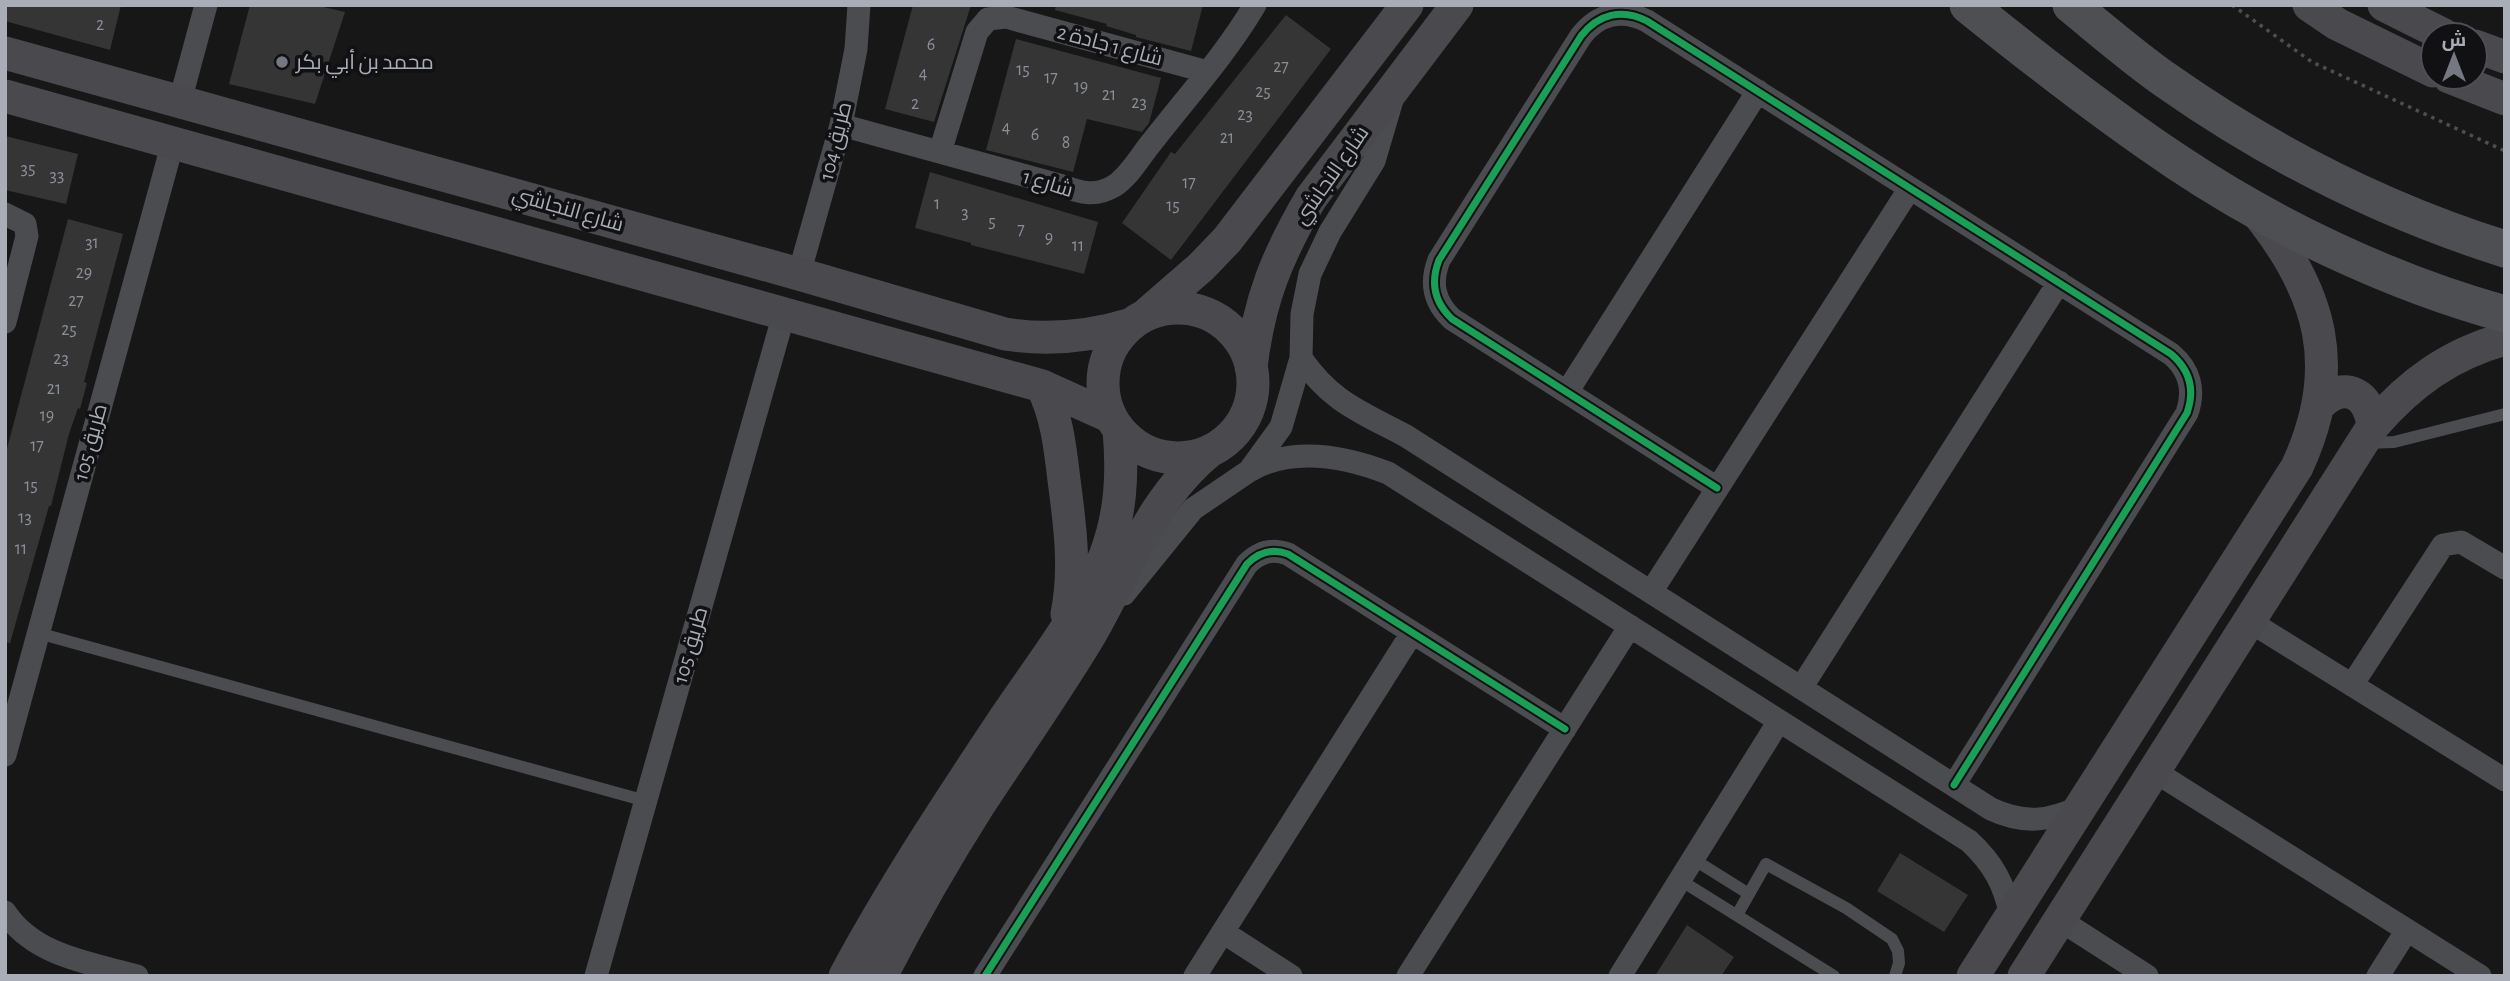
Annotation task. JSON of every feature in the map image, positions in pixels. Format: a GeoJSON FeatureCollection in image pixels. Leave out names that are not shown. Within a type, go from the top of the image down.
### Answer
{"type":"FeatureCollection","features":[{"type":"Feature","properties":{"kind":"main road","name":"شارع النجاشي"},"geometry":{"type":"LineString","coordinates":[[5,53],[530,198],[1005,334],[1030,338],[1082,337],[1139,320],[1202,267],[1227,240],[1407,5]]}},
{"type":"Feature","properties":{"kind":"main road","name":"شارع النجاشي"},"geometry":{"type":"LineString","coordinates":[[1251,367],[1255,331],[1264,296],[1276,262],[1292,230],[1311,198],[1457,5]]}},
{"type":"Feature","properties":{"kind":"main road"},"geometry":{"type":"LineString","coordinates":[[1941,5],[1999,30]]}},
{"type":"Feature","properties":{"kind":"main road"},"geometry":{"type":"LineString","coordinates":[[1968,5],[2118,121],[2179,163],[2253,208],[2331,248],[2411,282],[2505,314]]}},
{"type":"Feature","properties":{"kind":"main road"},"geometry":{"type":"LineString","coordinates":[[2071,5],[2166,80],[2256,139],[2351,190],[2450,232],[2505,249]]}},
{"type":"Feature","properties":{"kind":"main road"},"geometry":{"type":"LineString","coordinates":[[2309,5],[2337,24],[2419,64]]}},
{"type":"Feature","properties":{"kind":"main road"},"geometry":{"type":"LineString","coordinates":[[2384,5],[2419,22]]}},
{"type":"Feature","properties":{"kind":"main road"},"geometry":{"type":"LineString","coordinates":[[2485,91],[2505,99]]}},
{"type":"Feature","properties":{"kind":"main road","name":"شارع النجاشي"},"geometry":{"type":"LineString","coordinates":[[5,96],[1042,386],[1115,424]]}},
{"type":"Feature","properties":{"kind":"main road"},"geometry":{"type":"LineString","coordinates":[[516,238],[531,224],[533,213],[530,198]]}},
{"type":"Feature","properties":{"kind":"main road"},"geometry":{"type":"LineString","coordinates":[[1973,976],[2297,467],[2314,428],[2323,379],[2322,354],[2310,302],[2287,252],[2253,208]]}},
{"type":"Feature","properties":{"kind":"main road"},"geometry":{"type":"LineString","coordinates":[[575,255],[572,231],[576,222],[586,214]]}},
{"type":"Feature","properties":{"kind":"main road"},"geometry":{"type":"LineString","coordinates":[[845,976],[955,794],[1075,635],[1114,526],[1122,473],[1115,424],[1104,393],[1104,367],[1115,343],[1139,320],[1178,309],[1195,310],[1210,316],[1225,325],[1236,337],[1251,367],[1251,400],[1246,415],[1231,435],[1194,464],[1166,496],[1075,635],[881,976]]}},
{"type":"Feature","properties":{"kind":"main road"},"geometry":{"type":"LineString","coordinates":[[2024,976],[2367,435],[2390,406],[2430,371],[2466,352],[2505,339]]}},
{"type":"Feature","properties":{"kind":"main road"},"geometry":{"type":"LineString","coordinates":[[1042,386],[1056,422],[1070,527],[1075,635]]}},
{"type":"Feature","properties":{"kind":"main road"},"geometry":{"type":"LineString","coordinates":[[2320,404],[2336,393],[2355,394],[2363,399],[2369,407],[2367,435]]}},
{"type":"Feature","properties":{"kind":"main road"},"geometry":{"type":"LineString","coordinates":[[1115,424],[1131,442],[1162,456],[1195,456],[1211,450]]}},
{"type":"Feature","properties":{"kind":"street"},"geometry":{"type":"LineString","coordinates":[[180,101],[206,5]]}},
{"type":"Feature","properties":{"kind":"street","name":"طريق 104"},"geometry":{"type":"LineString","coordinates":[[799,274],[841,125],[856,49],[859,5]]}},
{"type":"Feature","properties":{"kind":"street","name":"شارع 1"},"geometry":{"type":"LineString","coordinates":[[841,125],[1086,194],[1103,191],[1116,185],[1208,72],[1255,5]]}},
{"type":"Feature","properties":{"kind":"street"},"geometry":{"type":"LineString","coordinates":[[1717,488],[1452,319],[1436,297],[1434,278],[1439,260],[1587,27],[1606,16],[1638,16],[2179,360],[2189,376],[2190,404],[2187,413],[1954,785]]}},
{"type":"Feature","properties":{"kind":"street","name":"شارع 1 جادة 2"},"geometry":{"type":"LineString","coordinates":[[940,152],[977,32],[988,19],[1006,17],[1208,72]]}},
{"type":"Feature","properties":{"kind":"street"},"geometry":{"type":"LineString","coordinates":[[1249,471],[1281,427],[1301,358],[1302,314],[1310,274],[1330,232],[1374,161],[1397,85]]}},
{"type":"Feature","properties":{"kind":"street"},"geometry":{"type":"LineString","coordinates":[[1567,393],[1758,91]]}},
{"type":"Feature","properties":{"kind":"street","name":"طريق 105"},"geometry":{"type":"LineString","coordinates":[[6,746],[173,142]]}},
{"type":"Feature","properties":{"kind":"street"},"geometry":{"type":"LineString","coordinates":[[1651,592],[1910,188]]}},
{"type":"Feature","properties":{"kind":"street"},"geometry":{"type":"LineString","coordinates":[[5,214],[25,225],[27,236],[5,322]]}},
{"type":"Feature","properties":{"kind":"street"},"geometry":{"type":"LineString","coordinates":[[1801,688],[2059,282]]}},
{"type":"Feature","properties":{"kind":"street","name":"طريق 105"},"geometry":{"type":"LineString","coordinates":[[596,976],[784,314]]}},
{"type":"Feature","properties":{"kind":"street"},"geometry":{"type":"LineString","coordinates":[[1301,358],[1311,373],[1339,400],[1406,436],[1991,808],[2021,819],[2052,818],[2081,806]]}},
{"type":"Feature","properties":{"kind":"street"},"geometry":{"type":"LineString","coordinates":[[1075,635],[1193,509],[1264,462],[1314,456],[1364,464],[1388,473],[1969,841],[1982,853],[1997,875],[2011,917]]}},
{"type":"Feature","properties":{"kind":"street"},"geometry":{"type":"LineString","coordinates":[[2353,685],[2443,545],[2461,542],[2505,568]]}},
{"type":"Feature","properties":{"kind":"street"},"geometry":{"type":"LineString","coordinates":[[985,976],[1253,558],[1270,551],[1288,554],[1565,729]]}},
{"type":"Feature","properties":{"kind":"street"},"geometry":{"type":"LineString","coordinates":[[2249,621],[2505,780]]}},
{"type":"Feature","properties":{"kind":"street"},"geometry":{"type":"LineString","coordinates":[[1408,976],[1630,626]]}},
{"type":"Feature","properties":{"kind":"street"},"geometry":{"type":"LineString","coordinates":[[1195,976],[1412,633]]}},
{"type":"Feature","properties":{"kind":"street"},"geometry":{"type":"LineString","coordinates":[[1620,976],[1779,721]]}},
{"type":"Feature","properties":{"kind":"street"},"geometry":{"type":"LineString","coordinates":[[2154,771],[2480,976]]}},
{"type":"Feature","properties":{"kind":"street"},"geometry":{"type":"LineString","coordinates":[[5,912],[26,935],[59,956],[137,976]]}},
{"type":"Feature","properties":{"kind":"street"},"geometry":{"type":"LineString","coordinates":[[2060,920],[2147,976]]}},
{"type":"Feature","properties":{"kind":"street"},"geometry":{"type":"LineString","coordinates":[[2378,976],[2407,930]]}},
{"type":"Feature","properties":{"kind":"street"},"geometry":{"type":"LineString","coordinates":[[1223,932],[1291,976]]}},
{"type":"Feature","properties":{"kind":"lane"},"geometry":{"type":"LineString","coordinates":[[2367,435],[2394,442],[2505,414]]}},
{"type":"Feature","properties":{"kind":"lane"},"geometry":{"type":"LineString","coordinates":[[38,633],[646,801]]}},
{"type":"Feature","properties":{"kind":"lane"},"geometry":{"type":"LineString","coordinates":[[1693,859],[1749,894]]}},
{"type":"Feature","properties":{"kind":"lane"},"geometry":{"type":"LineString","coordinates":[[1737,915],[1766,864],[1823,895],[1892,939],[1898,951],[1899,963],[1895,976]]}},
{"type":"Feature","properties":{"kind":"lane"},"geometry":{"type":"LineString","coordinates":[[1680,880],[1834,976]]}},
{"type":"Feature","properties":{"kind":"path"},"geometry":{"type":"LineString","coordinates":[[2232,5],[2312,62],[2505,151]]}},
{"type":"Feature","properties":{"kind":"building"},"geometry":{"type":"Polygon","coordinates":[[[5,5],[121,5],[110,50],[5,21],[5,5]]]}},
{"type":"Feature","properties":{"kind":"building","name":"محمد بن أبي بكر"},"geometry":{"type":"Polygon","coordinates":[[[250,5],[315,5],[345,12],[315,104],[229,84],[250,5]]]}},
{"type":"Feature","properties":{"kind":"building"},"geometry":{"type":"Polygon","coordinates":[[[913,5],[971,5],[934,122],[885,109],[913,5]]]}},
{"type":"Feature","properties":{"kind":"building"},"geometry":{"type":"Polygon","coordinates":[[[1056,5],[1203,5],[1191,51],[1136,37],[1106,26],[1107,24],[1055,10],[1056,5]]]}},
{"type":"Feature","properties":{"kind":"building"},"geometry":{"type":"Polygon","coordinates":[[[1286,15],[1331,49],[1171,260],[1122,223],[1171,152],[1175,154],[1286,15]]]}},
{"type":"Feature","properties":{"kind":"building"},"geometry":{"type":"Polygon","coordinates":[[[1016,39],[1161,78],[1149,123],[1142,132],[1087,119],[1073,172],[986,150],[1016,39]]]}},
{"type":"Feature","properties":{"kind":"building"},"geometry":{"type":"Polygon","coordinates":[[[5,136],[78,154],[66,204],[5,190],[5,136]]]}},
{"type":"Feature","properties":{"kind":"building"},"geometry":{"type":"Polygon","coordinates":[[[930,172],[1098,222],[1084,274],[915,228],[930,172]]]}},
{"type":"Feature","properties":{"kind":"building"},"geometry":{"type":"Polygon","coordinates":[[[68,219],[123,234],[84,382],[87,383],[80,409],[78,408],[69,434],[51,506],[10,643],[5,642],[5,456],[68,219]]]}},
{"type":"Feature","properties":{"kind":"building"},"geometry":{"type":"Polygon","coordinates":[[[1900,853],[1968,895],[1944,932],[1877,891],[1900,853]]]}},
{"type":"Feature","properties":{"kind":"building"},"geometry":{"type":"Polygon","coordinates":[[[1687,925],[1734,957],[1721,976],[1655,976],[1687,925]]]}},
{"type":"Feature","properties":{"kind":"cycle path"},"geometry":{"type":"LineString","coordinates":[[1717,488],[1452,319],[1441,306],[1435,292],[1439,260],[1581,36],[1595,23],[1611,15],[1629,15],[1647,21],[2171,354],[2187,374],[2191,396],[2187,413],[1954,785]]}},
{"type":"Feature","properties":{"kind":"cycle path"},"geometry":{"type":"LineString","coordinates":[[985,976],[1247,564],[1261,554],[1271,551],[1288,554],[1565,729]]}},
{"type":"Feature","properties":{"kind":"place","name":"محمد بن أبي بكر"},"geometry":{"type":"Point","coordinates":[282,62]}}]}
